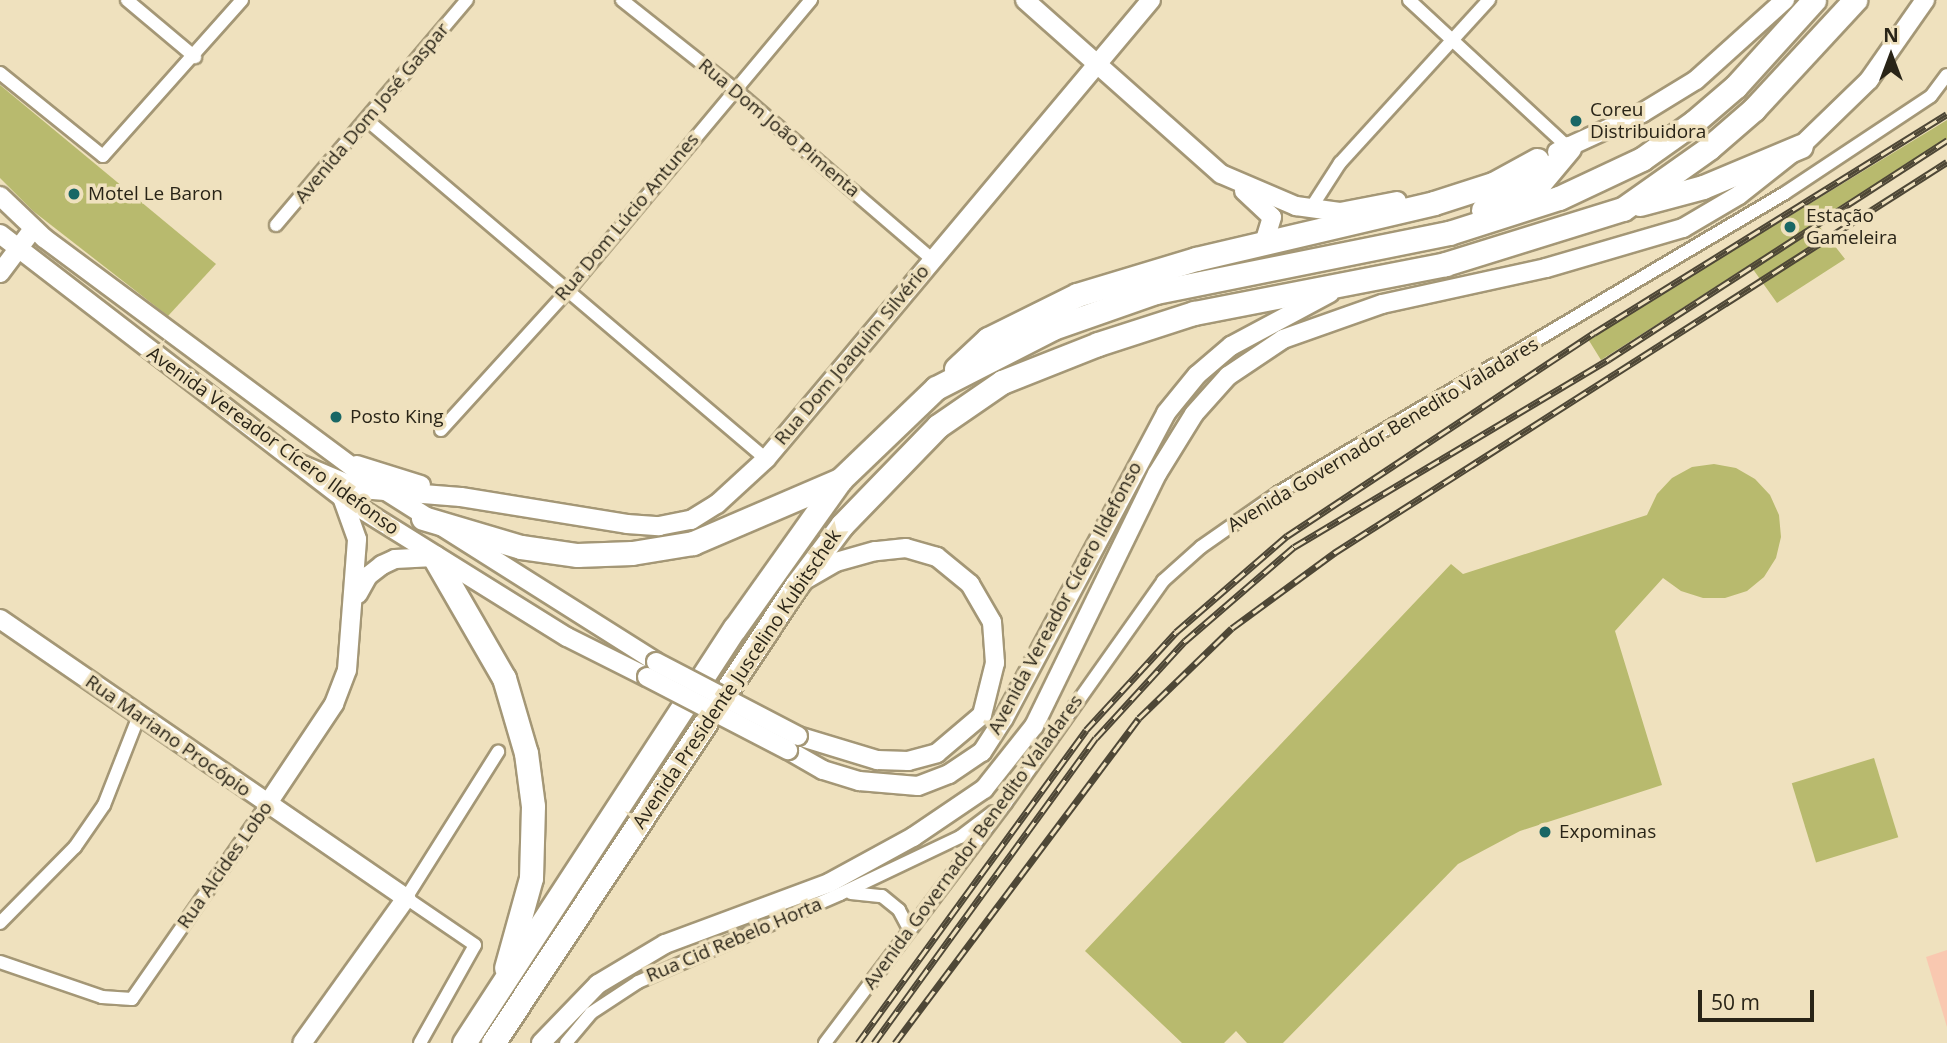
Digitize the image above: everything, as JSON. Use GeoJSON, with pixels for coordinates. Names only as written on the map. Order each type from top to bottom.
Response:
{"type":"FeatureCollection","features":[{"type":"Feature","properties":{"kind":"highway","name":"Avenida Presidente Juscelino Kubitschek"},"geometry":{"type":"LineString","coordinates":[[464,1043],[735,628],[840,480],[936,388],[1053,328],[1156,292],[1352,255],[1449,233],[1559,198],[1642,159],[1736,86],[1814,0]]}},
{"type":"Feature","properties":{"kind":"highway","name":"Avenida Presidente Juscelino Kubitschek"},"geometry":{"type":"LineString","coordinates":[[493,1043],[796,586],[842,525],[938,426],[1002,382],[1098,344],[1194,313],[1445,264],[1623,209],[1709,148],[1754,109],[1855,0]]}},
{"type":"Feature","properties":{"kind":"highway"},"geometry":{"type":"LineString","coordinates":[[1623,209],[1703,187],[1801,146]]}},
{"type":"Feature","properties":{"kind":"highway"},"geometry":{"type":"LineString","coordinates":[[1449,233],[1477,212],[1539,184],[1569,148]]}},
{"type":"Feature","properties":{"kind":"highway"},"geometry":{"type":"LineString","coordinates":[[936,388],[988,339],[1077,295],[1196,259],[1434,203],[1493,184],[1537,160]]}},
{"type":"Feature","properties":{"kind":"highway"},"geometry":{"type":"LineString","coordinates":[[1196,259],[1352,255]]}},
{"type":"Feature","properties":{"kind":"highway"},"geometry":{"type":"LineString","coordinates":[[423,518],[521,547],[577,555],[632,553],[693,542],[840,480]]}},
{"type":"Feature","properties":{"kind":"highway"},"geometry":{"type":"LineString","coordinates":[[434,557],[504,678],[526,753],[533,806],[531,878],[500,989]]}},
{"type":"Feature","properties":{"kind":"main road"},"geometry":{"type":"LineString","coordinates":[[1025,0],[1272,217],[1264,243]]}},
{"type":"Feature","properties":{"kind":"main road","name":"Rua Dom Joaquim Silvério"},"geometry":{"type":"LineString","coordinates":[[298,463],[360,489],[381,488],[461,497],[659,526],[691,520],[717,505],[766,458],[1152,0]]}},
{"type":"Feature","properties":{"kind":"main road"},"geometry":{"type":"LineString","coordinates":[[1221,174],[1311,208],[1340,212],[1416,197],[1537,160],[1569,148],[1642,113],[1696,80],[1785,0]]}},
{"type":"Feature","properties":{"kind":"main road"},"geometry":{"type":"LineString","coordinates":[[541,1043],[598,984],[665,944],[830,883],[913,837],[984,789],[1034,726],[1157,474],[1194,414],[1228,376],[1283,339],[1382,304],[1533,272],[1683,228],[1739,195],[1801,146],[1870,80],[1925,0]]}},
{"type":"Feature","properties":{"kind":"main road","name":"Avenida Vereador Cícero Ildefonso"},"geometry":{"type":"LineString","coordinates":[[0,196],[33,229],[381,488],[651,669],[793,743],[823,770],[859,781],[918,786],[949,774],[982,752],[1004,719],[1166,412],[1197,375],[1231,346],[1293,310],[1359,281]]}},
{"type":"Feature","properties":{"kind":"main road"},"geometry":{"type":"LineString","coordinates":[[0,273],[33,229]]}},
{"type":"Feature","properties":{"kind":"main road","name":"Avenida Vereador Cícero Ildefonso"},"geometry":{"type":"LineString","coordinates":[[0,234],[16,249],[342,496],[434,557],[567,637],[651,669]]}},
{"type":"Feature","properties":{"kind":"main road","name":"Rua Dom Joaquim Silvério"},"geometry":{"type":"LineString","coordinates":[[345,461],[461,497]]}},
{"type":"Feature","properties":{"kind":"main road","name":"Rua Alcides Lobo"},"geometry":{"type":"LineString","coordinates":[[266,806],[334,704],[347,670],[355,600],[357,539],[342,496]]}},
{"type":"Feature","properties":{"kind":"main road","name":"Avenida Vereador Cícero Ildefonso"},"geometry":{"type":"LineString","coordinates":[[793,743],[877,760],[908,761],[937,753],[982,715],[995,663],[992,622],[970,584],[937,557],[906,548],[875,551],[835,562],[796,586]]}},
{"type":"Feature","properties":{"kind":"main road","name":"Rua Alcides Lobo"},"geometry":{"type":"LineString","coordinates":[[355,600],[368,576],[382,565],[395,559],[434,557]]}},
{"type":"Feature","properties":{"kind":"main road","name":"Rua Mariano Procópio"},"geometry":{"type":"LineString","coordinates":[[0,619],[140,713],[266,806],[406,898]]}},
{"type":"Feature","properties":{"kind":"main road"},"geometry":{"type":"LineString","coordinates":[[302,1043],[406,898]]}},
{"type":"Feature","properties":{"kind":"street"},"geometry":{"type":"LineString","coordinates":[[127,0],[195,57]]}},
{"type":"Feature","properties":{"kind":"street"},"geometry":{"type":"LineString","coordinates":[[0,73],[103,156],[195,57],[242,0]]}},
{"type":"Feature","properties":{"kind":"street","name":"Avenida Dom José Gaspar"},"geometry":{"type":"LineString","coordinates":[[276,225],[368,121],[467,0]]}},
{"type":"Feature","properties":{"kind":"street","name":"Rua Dom João Pimenta"},"geometry":{"type":"LineString","coordinates":[[622,0],[733,88],[932,259]]}},
{"type":"Feature","properties":{"kind":"street","name":"Rua Dom Lúcio Antunes"},"geometry":{"type":"LineString","coordinates":[[440,430],[569,288],[733,88],[811,0]]}},
{"type":"Feature","properties":{"kind":"street"},"geometry":{"type":"LineString","coordinates":[[1409,0],[1569,148]]}},
{"type":"Feature","properties":{"kind":"street"},"geometry":{"type":"LineString","coordinates":[[1311,208],[1340,163],[1455,41],[1489,0]]}},
{"type":"Feature","properties":{"kind":"street","name":"Avenida Governador Benedito Valadares"},"geometry":{"type":"LineString","coordinates":[[825,1043],[1006,803],[1163,581],[1201,547],[1278,494],[1785,193],[1931,96],[1947,75]]}},
{"type":"Feature","properties":{"kind":"street"},"geometry":{"type":"LineString","coordinates":[[368,121],[569,288],[766,458]]}},
{"type":"Feature","properties":{"kind":"street"},"geometry":{"type":"LineString","coordinates":[[0,923],[75,847],[104,805],[140,713]]}},
{"type":"Feature","properties":{"kind":"street"},"geometry":{"type":"LineString","coordinates":[[420,1043],[475,944],[406,898],[498,752]]}},
{"type":"Feature","properties":{"kind":"street","name":"Rua Cid Rebelo Horta"},"geometry":{"type":"LineString","coordinates":[[566,1043],[591,1013],[638,982],[840,894],[960,837],[1006,803]]}},
{"type":"Feature","properties":{"kind":"street","name":"Rua Alcides Lobo"},"geometry":{"type":"LineString","coordinates":[[0,962],[102,998],[132,999],[266,806]]}},
{"type":"Feature","properties":{"kind":"street","name":"Rua Cid Rebelo Horta"},"geometry":{"type":"LineString","coordinates":[[840,894],[862,891],[882,897],[899,910],[909,929]]}},
{"type":"Feature","properties":{"kind":"street"},"geometry":{"type":"LineString","coordinates":[[756,910],[798,912]]}},
{"type":"Feature","properties":{"kind":"shaded area"},"geometry":{"type":"Polygon","coordinates":[[[1947,950],[1947,1027],[1926,957],[1947,950]]]}},
{"type":"Feature","properties":{"kind":"building","name":"Motel Le Baron"},"geometry":{"type":"Polygon","coordinates":[[[0,85],[216,264],[168,316],[33,211],[0,178],[0,85]]]}},
{"type":"Feature","properties":{"kind":"building"},"geometry":{"type":"Polygon","coordinates":[[[1947,120],[1947,142],[1816,222],[1845,259],[1777,303],[1750,265],[1601,360],[1588,339],[1947,120]]]}},
{"type":"Feature","properties":{"kind":"building"},"geometry":{"type":"Polygon","coordinates":[[[1714,464],[1736,468],[1755,479],[1770,495],[1779,515],[1781,537],[1776,558],[1764,577],[1747,591],[1725,598],[1703,598],[1681,591],[1663,578],[1615,631],[1662,785],[1520,831],[1458,864],[1283,1043],[1247,1043],[1236,1031],[1224,1043],[1182,1043],[1085,951],[1451,564],[1463,574],[1647,515],[1657,494],[1672,478],[1692,467],[1714,464]]]}},
{"type":"Feature","properties":{"kind":"building"},"geometry":{"type":"Polygon","coordinates":[[[1874,758],[1898,837],[1816,863],[1792,783],[1874,758]]]}},
{"type":"Feature","properties":{"kind":"railway"},"geometry":{"type":"LineString","coordinates":[[858,1043],[1086,730],[1176,632],[1287,536],[1594,333],[1947,114]]}},
{"type":"Feature","properties":{"kind":"railway"},"geometry":{"type":"LineString","coordinates":[[874,1043],[1096,738],[1185,641],[1294,547],[1609,359],[1947,140]]}},
{"type":"Feature","properties":{"kind":"railway"},"geometry":{"type":"LineString","coordinates":[[895,1043],[1139,718],[1232,628],[1334,553],[1947,162]]}},
{"type":"Feature","properties":{"kind":"place","name":"Coreu Distribuidora"},"geometry":{"type":"Point","coordinates":[1576,121]}},
{"type":"Feature","properties":{"kind":"place","name":"Motel Le Baron"},"geometry":{"type":"Point","coordinates":[74,194]}},
{"type":"Feature","properties":{"kind":"place","name":"Estação Gameleira"},"geometry":{"type":"Point","coordinates":[1790,227]}},
{"type":"Feature","properties":{"kind":"place","name":"Posto King"},"geometry":{"type":"Point","coordinates":[336,417]}},
{"type":"Feature","properties":{"kind":"place","name":"Expominas"},"geometry":{"type":"Point","coordinates":[1545,832]}}]}
